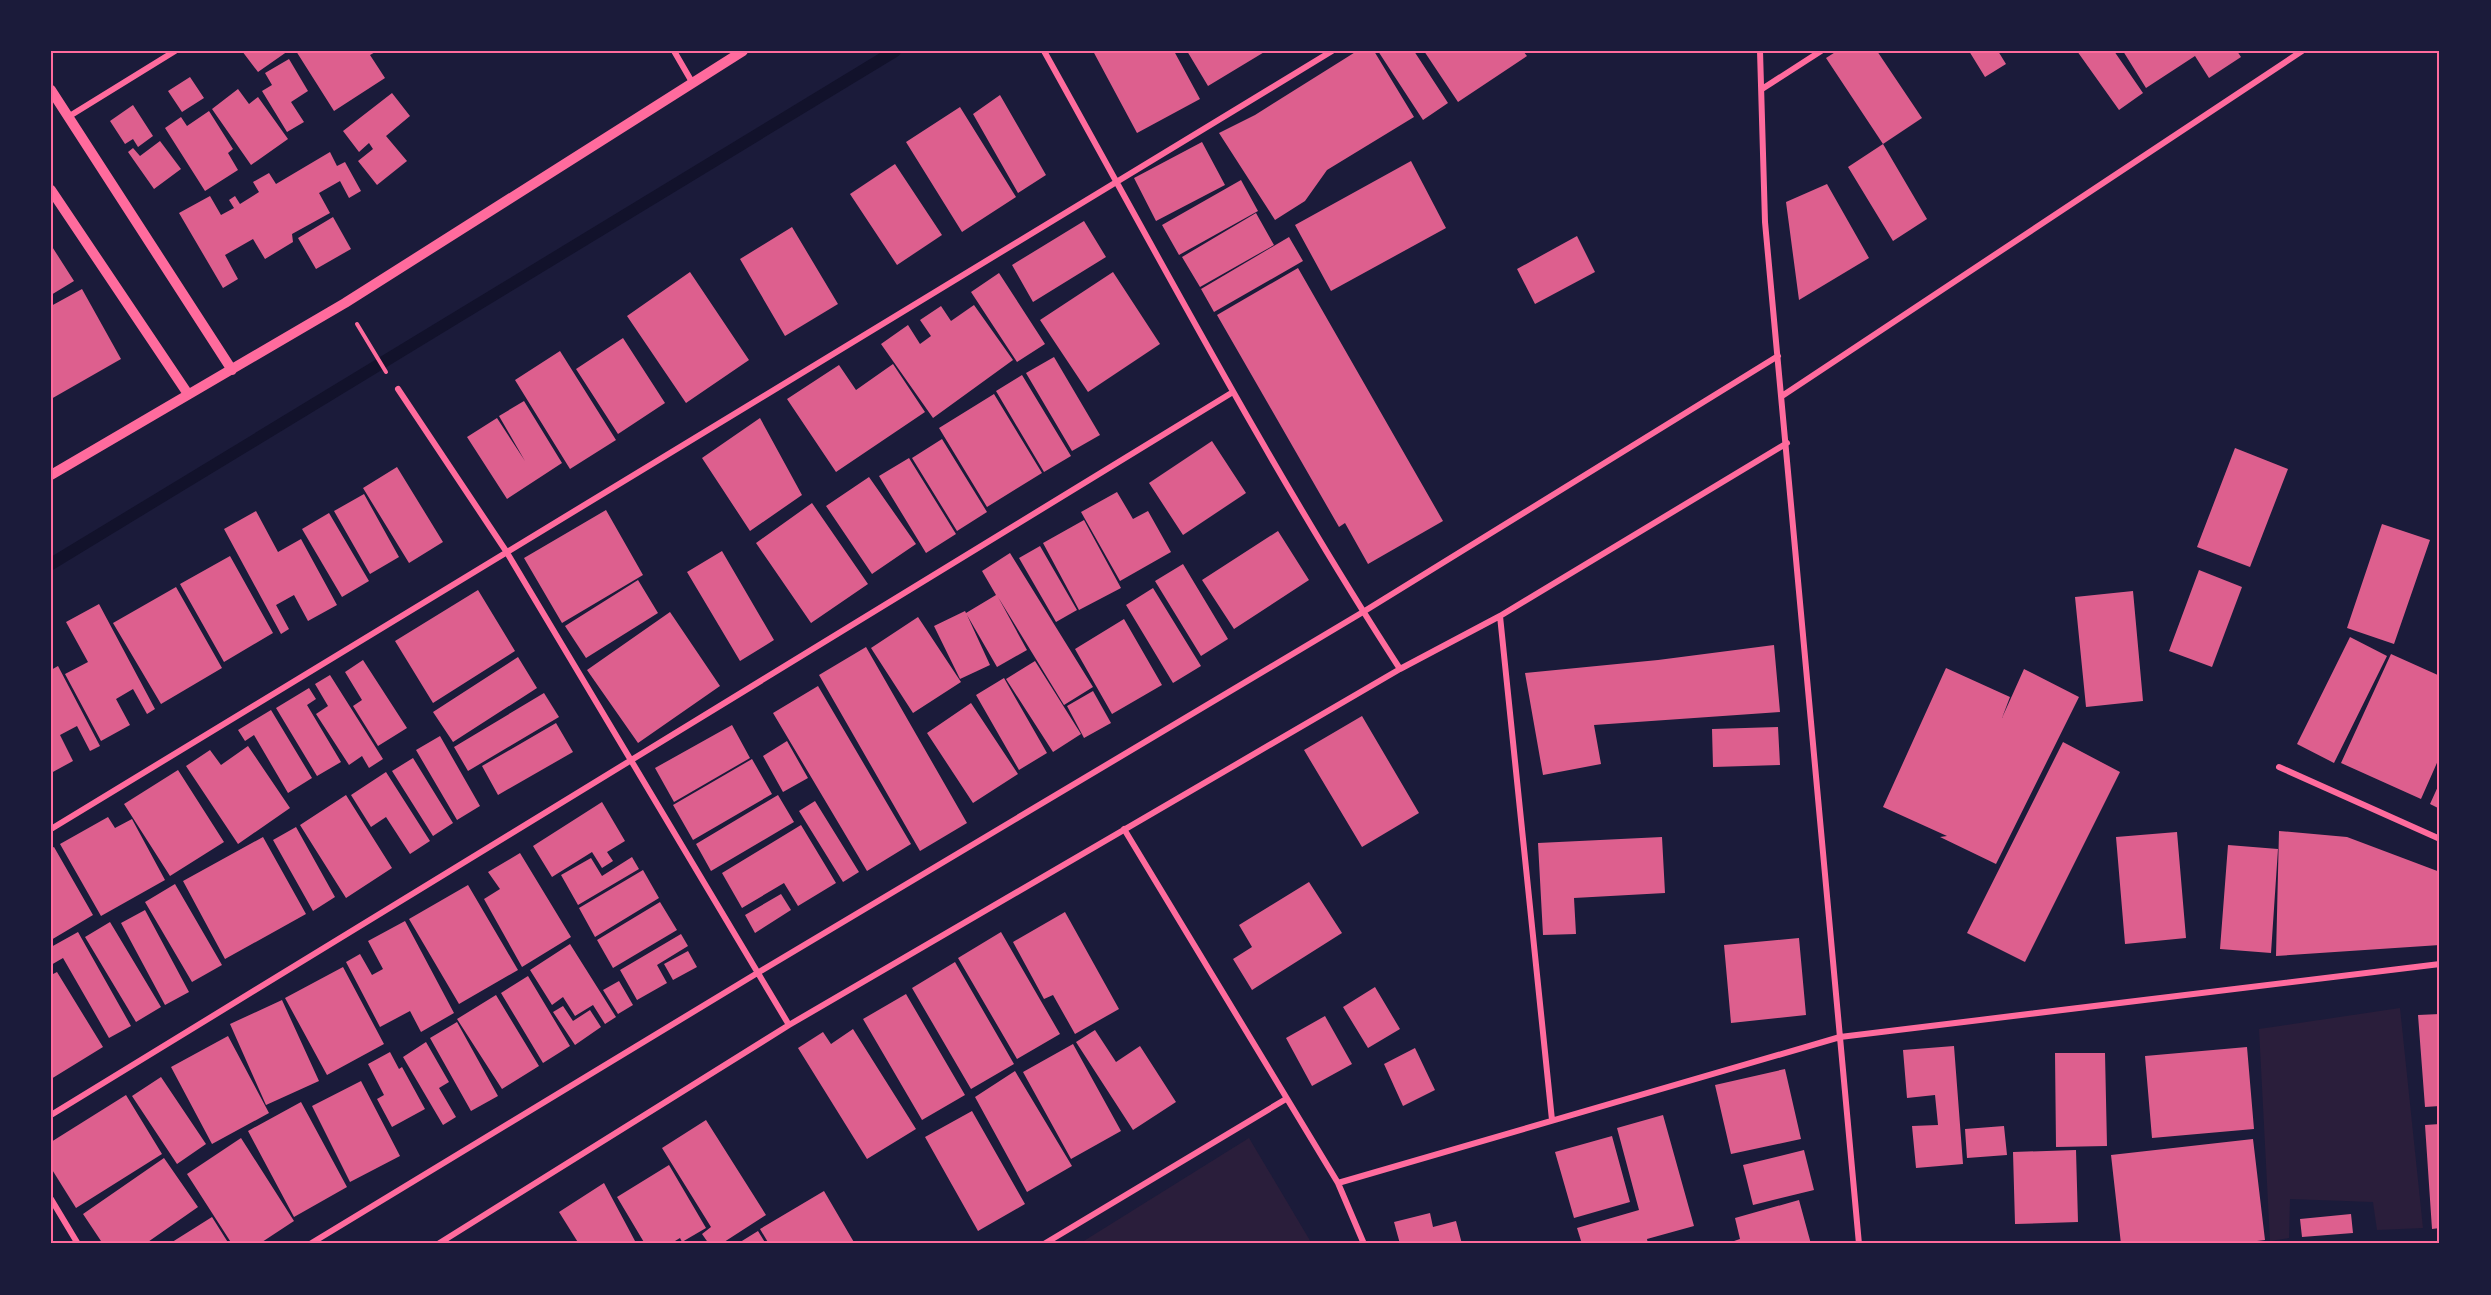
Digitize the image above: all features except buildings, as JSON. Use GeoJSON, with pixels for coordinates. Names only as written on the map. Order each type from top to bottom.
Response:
{"type":"FeatureCollection","features":[{"type":"Feature","properties":{"kind":"street"},"geometry":{"type":"LineString","coordinates":[[67,118],[175,51]]}},
{"type":"Feature","properties":{"kind":"street"},"geometry":{"type":"LineString","coordinates":[[674,51],[692,82]]}},
{"type":"Feature","properties":{"kind":"street"},"geometry":{"type":"LineString","coordinates":[[51,475],[345,303],[743,51]]}},
{"type":"Feature","properties":{"kind":"street"},"geometry":{"type":"LineString","coordinates":[[1044,51],[1233,392],[1363,612],[1400,669]]}},
{"type":"Feature","properties":{"kind":"street"},"geometry":{"type":"LineString","coordinates":[[51,829],[1332,51]]}},
{"type":"Feature","properties":{"kind":"street"},"geometry":{"type":"LineString","coordinates":[[1760,51],[1765,222],[1859,1244]]}},
{"type":"Feature","properties":{"kind":"street"},"geometry":{"type":"LineString","coordinates":[[1762,89],[1821,51]]}},
{"type":"Feature","properties":{"kind":"street"},"geometry":{"type":"LineString","coordinates":[[1782,396],[2302,51]]}},
{"type":"Feature","properties":{"kind":"street"},"geometry":{"type":"LineString","coordinates":[[51,90],[232,370]]}},
{"type":"Feature","properties":{"kind":"street"},"geometry":{"type":"LineString","coordinates":[[51,190],[188,394]]}},
{"type":"Feature","properties":{"kind":"street"},"geometry":{"type":"LineString","coordinates":[[310,1244],[759,972],[1363,612],[1778,356]]}},
{"type":"Feature","properties":{"kind":"street"},"geometry":{"type":"LineString","coordinates":[[398,389],[507,551],[789,1025]]}},
{"type":"Feature","properties":{"kind":"street"},"geometry":{"type":"LineString","coordinates":[[51,1115],[1233,392]]}},
{"type":"Feature","properties":{"kind":"street"},"geometry":{"type":"LineString","coordinates":[[438,1244],[789,1025],[1400,669],[1500,616],[1787,443]]}},
{"type":"Feature","properties":{"kind":"street"},"geometry":{"type":"LineString","coordinates":[[1500,616],[1552,1120]]}},
{"type":"Feature","properties":{"kind":"street"},"geometry":{"type":"LineString","coordinates":[[2279,767],[2440,839]]}},
{"type":"Feature","properties":{"kind":"street"},"geometry":{"type":"LineString","coordinates":[[1124,829],[1338,1183],[1364,1244]]}},
{"type":"Feature","properties":{"kind":"street"},"geometry":{"type":"LineString","coordinates":[[1338,1183],[1840,1037],[2440,964]]}},
{"type":"Feature","properties":{"kind":"street"},"geometry":{"type":"LineString","coordinates":[[1044,1244],[1286,1099]]}},
{"type":"Feature","properties":{"kind":"street"},"geometry":{"type":"LineString","coordinates":[[51,1199],[78,1244]]}},
{"type":"Feature","properties":{"kind":"path"},"geometry":{"type":"LineString","coordinates":[[373,350],[388,375]]}},
{"type":"Feature","properties":{"kind":"shaded area"},"geometry":{"type":"Polygon","coordinates":[[[2400,1008],[2423,1228],[2377,1230],[2373,1202],[2290,1199],[2289,1238],[2270,1241],[2259,1029],[2400,1008]]]}},
{"type":"Feature","properties":{"kind":"shaded area"},"geometry":{"type":"Polygon","coordinates":[[[1249,1138],[1312,1244],[1079,1244],[1249,1138]]]}},
{"type":"Feature","properties":{"kind":"waterway"},"geometry":{"type":"LineString","coordinates":[[51,564],[895,51]]}}]}
